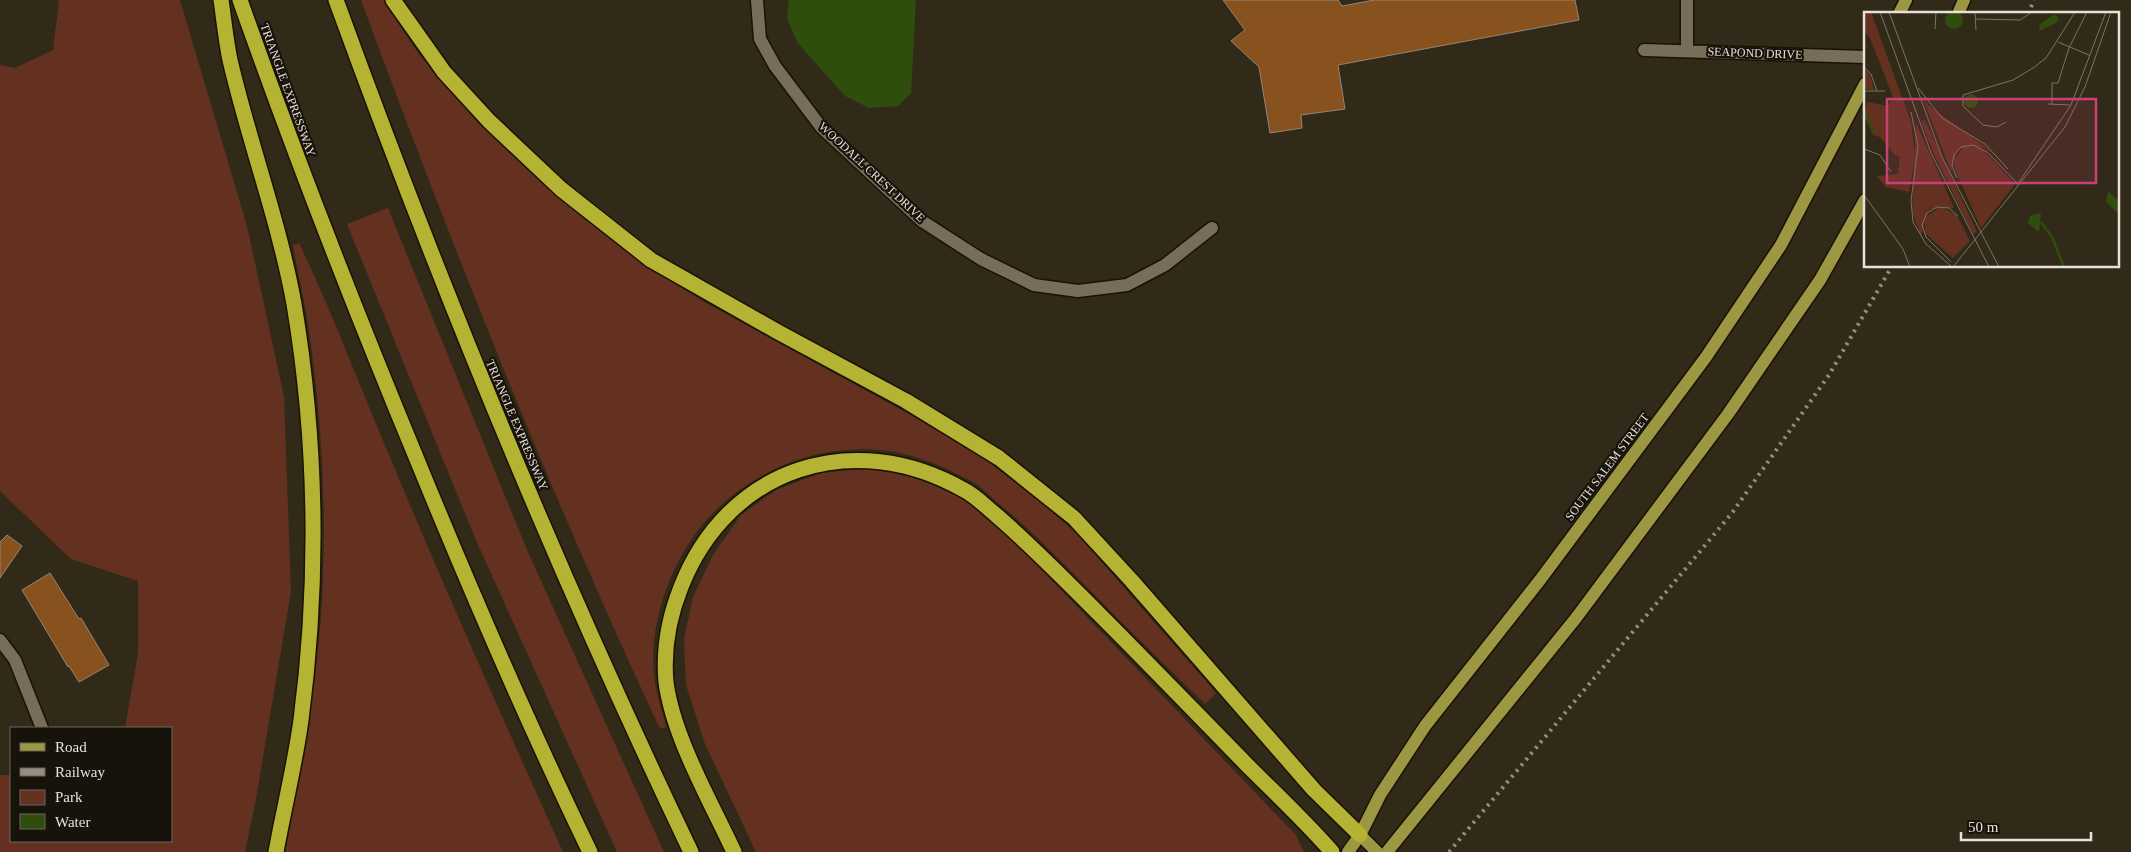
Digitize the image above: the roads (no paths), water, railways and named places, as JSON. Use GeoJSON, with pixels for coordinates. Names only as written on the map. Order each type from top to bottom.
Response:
{"type":"FeatureCollection","features":[{"type":"Feature","properties":{"kind":"highway"},"geometry":{"type":"LineString","coordinates":[[221,0],[230,59],[273,214],[294,303],[306,388],[314,480],[313,581],[309,646],[301,721],[276,852]]}},
{"type":"Feature","properties":{"kind":"highway","name":"TRIANGLE EXPRESSWAY"},"geometry":{"type":"LineString","coordinates":[[240,0],[320,218],[394,404],[452,545],[590,852]]}},
{"type":"Feature","properties":{"kind":"highway","name":"TRIANGLE EXPRESSWAY"},"geometry":{"type":"LineString","coordinates":[[336,0],[399,171],[484,386],[568,584],[691,852]]}},
{"type":"Feature","properties":{"kind":"highway"},"geometry":{"type":"LineString","coordinates":[[393,0],[444,72],[489,121],[561,190],[651,260],[914,406],[999,458],[1074,518],[1131,580],[1314,790],[1360,835]]}},
{"type":"Feature","properties":{"kind":"highway"},"geometry":{"type":"LineString","coordinates":[[734,852],[676,723],[666,683],[666,648],[672,610],[687,571],[710,531],[736,504],[792,472],[821,463],[851,460],[884,461],[913,468],[940,477],[968,491],[1023,539],[1170,685],[1332,852]]}},
{"type":"Feature","properties":{"kind":"main road"},"geometry":{"type":"LineString","coordinates":[[1900,12],[1906,0]]}},
{"type":"Feature","properties":{"kind":"main road"},"geometry":{"type":"LineString","coordinates":[[1959,12],[1964,0]]}},
{"type":"Feature","properties":{"kind":"main road","name":"SOUTH SALEM STREET"},"geometry":{"type":"LineString","coordinates":[[1348,852],[1360,835],[1380,796],[1424,726],[1540,580],[1706,357],[1780,245],[1864,86]]}},
{"type":"Feature","properties":{"kind":"main road"},"geometry":{"type":"LineString","coordinates":[[1387,852],[1576,618],[1728,414],[1820,280],[1864,202]]}},
{"type":"Feature","properties":{"kind":"main road"},"geometry":{"type":"LineString","coordinates":[[1360,835],[1377,852]]}},
{"type":"Feature","properties":{"kind":"street","name":"WOODALL CREST DRIVE"},"geometry":{"type":"LineString","coordinates":[[757,0],[760,39],[775,66],[822,127],[922,221],[981,259],[1034,285],[1078,291],[1127,285],[1165,264],[1212,228]]}},
{"type":"Feature","properties":{"kind":"street"},"geometry":{"type":"LineString","coordinates":[[1686,0],[1686,51]]}},
{"type":"Feature","properties":{"kind":"street","name":"SEAPOND DRIVE"},"geometry":{"type":"LineString","coordinates":[[1644,50],[1864,57]]}},
{"type":"Feature","properties":{"kind":"street"},"geometry":{"type":"LineString","coordinates":[[0,640],[15,660],[42,727]]}},
{"type":"Feature","properties":{"kind":"water"},"geometry":{"type":"Polygon","coordinates":[[[789,0],[916,0],[911,93],[898,106],[869,108],[845,96],[797,42],[787,18],[789,0]]]}},
{"type":"Feature","properties":{"kind":"railway"},"geometry":{"type":"LineString","coordinates":[[2029,12],[2034,0]]}},
{"type":"Feature","properties":{"kind":"railway"},"geometry":{"type":"LineString","coordinates":[[1449,852],[1732,513],[1829,375],[1891,268]]}}]}
